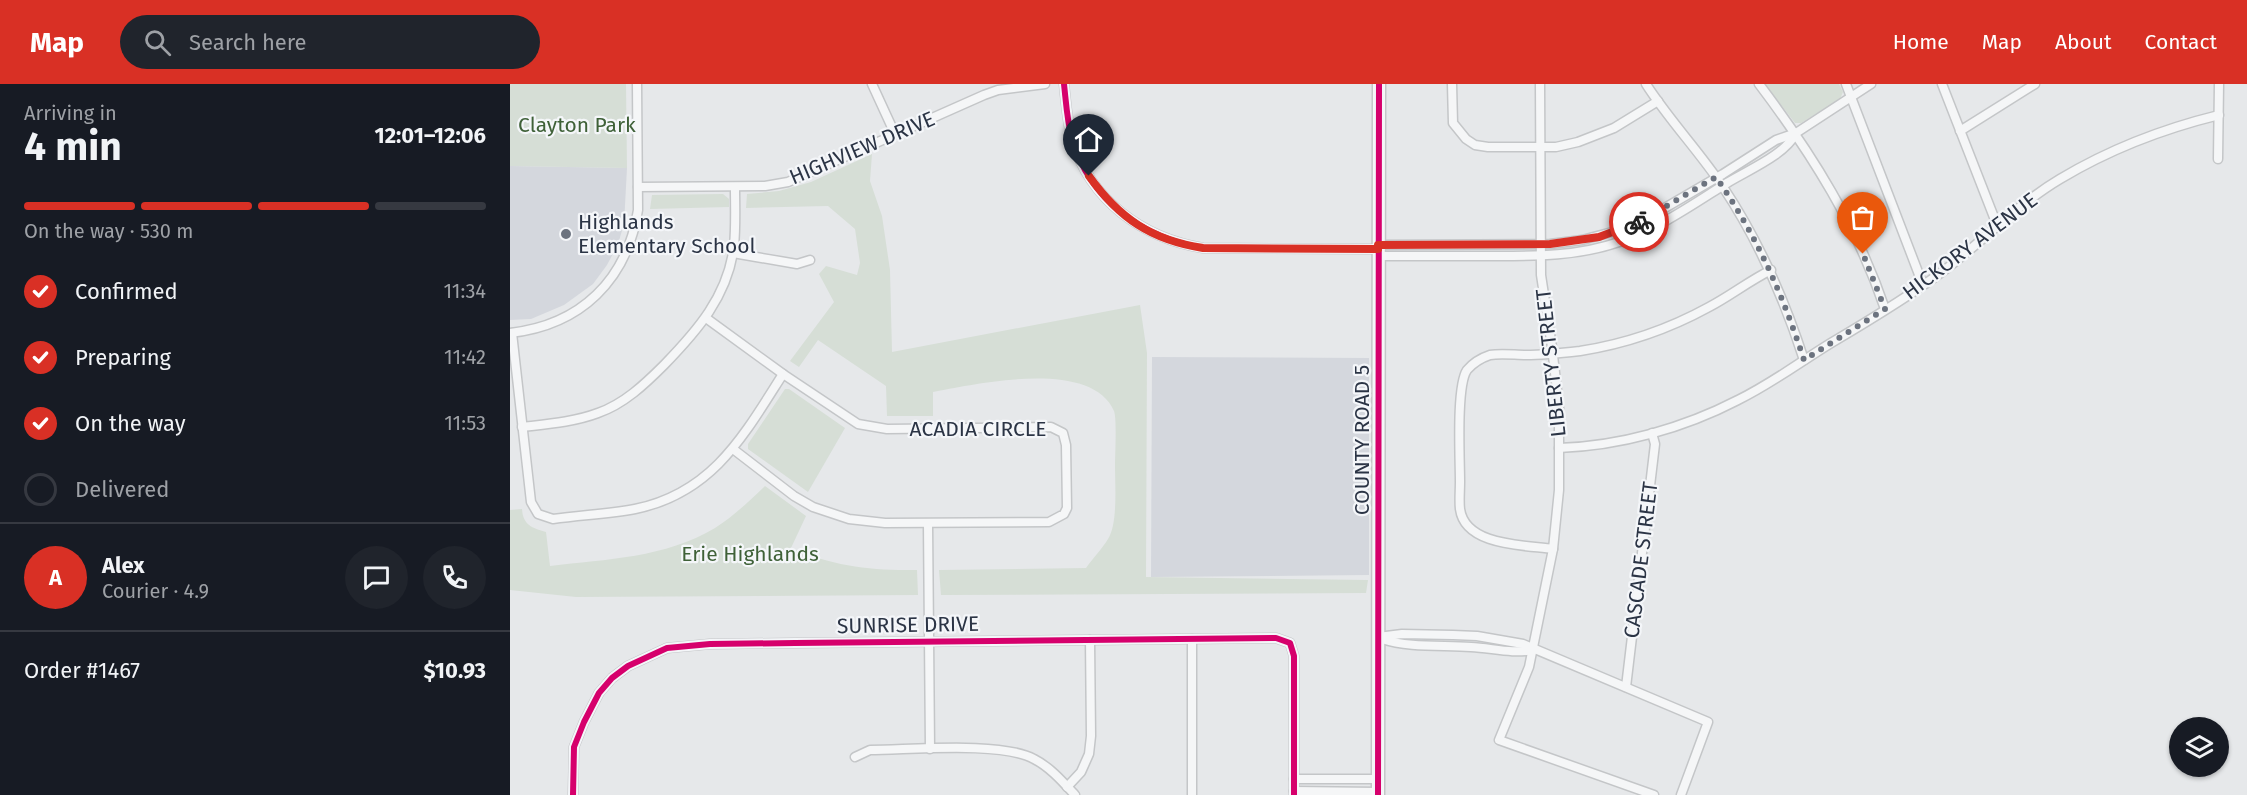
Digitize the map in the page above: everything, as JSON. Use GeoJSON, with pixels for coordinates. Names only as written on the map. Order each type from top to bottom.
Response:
{"type":"FeatureCollection","features":[{"type":"Feature","properties":{"kind":"street"},"geometry":{"type":"LineString","coordinates":[[637,84],[638,210],[631,239],[620,265],[604,289],[585,306],[542,327],[511,333],[533,508],[538,514],[553,519],[636,508],[659,502],[687,490],[701,481],[733,449],[783,374]]}},
{"type":"Feature","properties":{"kind":"street"},"geometry":{"type":"LineString","coordinates":[[872,84],[895,134]]}},
{"type":"Feature","properties":{"kind":"street","name":"HIGHVIEW DRIVE"},"geometry":{"type":"LineString","coordinates":[[638,187],[735,187],[765,186],[788,182],[998,90],[1046,84]]}},
{"type":"Feature","properties":{"kind":"street"},"geometry":{"type":"LineString","coordinates":[[1064,84],[1072,137],[1089,176],[1113,206],[1145,230],[1176,243],[1203,248],[1378,250],[1541,256],[1578,252],[1619,242],[1664,222],[1781,150],[1796,133]]}},
{"type":"Feature","properties":{"kind":"street","name":"COUNTY ROAD 5"},"geometry":{"type":"LineString","coordinates":[[1378,788],[1379,84]]}},
{"type":"Feature","properties":{"kind":"street"},"geometry":{"type":"LineString","coordinates":[[1452,84],[1453,123],[1466,139],[1475,145],[1488,147],[1556,147],[1597,136],[1658,101]]}},
{"type":"Feature","properties":{"kind":"street","name":"LIBERTY STREET"},"geometry":{"type":"LineString","coordinates":[[1540,84],[1541,275],[1559,407],[1559,490],[1553,549],[1530,667],[1499,740],[1653,795]]}},
{"type":"Feature","properties":{"kind":"street"},"geometry":{"type":"LineString","coordinates":[[1647,84],[1723,186],[1753,236],[1787,307],[1804,360]]}},
{"type":"Feature","properties":{"kind":"street"},"geometry":{"type":"LineString","coordinates":[[1759,84],[1823,174],[1849,222],[1871,270],[1885,309]]}},
{"type":"Feature","properties":{"kind":"street"},"geometry":{"type":"LineString","coordinates":[[1846,84],[1923,285]]}},
{"type":"Feature","properties":{"kind":"street"},"geometry":{"type":"LineString","coordinates":[[1378,250],[1540,244],[1575,241],[1616,231],[1651,216],[1776,140],[1796,133],[1871,84]]}},
{"type":"Feature","properties":{"kind":"street"},"geometry":{"type":"LineString","coordinates":[[1942,84],[1997,225]]}},
{"type":"Feature","properties":{"kind":"street"},"geometry":{"type":"LineString","coordinates":[[1960,131],[2035,84]]}},
{"type":"Feature","properties":{"kind":"street"},"geometry":{"type":"LineString","coordinates":[[2218,159],[2220,84]]}},
{"type":"Feature","properties":{"kind":"street","name":"HICKORY AVENUE"},"geometry":{"type":"LineString","coordinates":[[1559,448],[1574,448],[1652,433],[1681,424],[1738,400],[1923,285],[1961,257],[2034,196],[2097,157],[2161,131],[2219,115]]}},
{"type":"Feature","properties":{"kind":"street"},"geometry":{"type":"LineString","coordinates":[[522,427],[574,420],[600,413],[621,402],[641,387],[687,341],[706,318],[723,287],[733,252],[735,187]]}},
{"type":"Feature","properties":{"kind":"street"},"geometry":{"type":"LineString","coordinates":[[733,252],[797,264],[810,260]]}},
{"type":"Feature","properties":{"kind":"street"},"geometry":{"type":"LineString","coordinates":[[1553,549],[1483,538],[1472,531],[1465,522],[1460,510],[1460,491],[1462,380],[1466,372],[1479,360],[1491,355],[1582,351],[1630,340],[1669,326],[1709,307],[1771,270]]}},
{"type":"Feature","properties":{"kind":"street","name":"ACADIA CIRCLE"},"geometry":{"type":"LineString","coordinates":[[706,318],[783,374],[852,420],[871,427],[887,429],[1051,427],[1063,433],[1066,445],[1067,508],[1058,519],[1049,522],[928,524],[869,522],[830,514],[794,496],[733,449]]}},
{"type":"Feature","properties":{"kind":"street","name":"CASCADE STREET"},"geometry":{"type":"LineString","coordinates":[[1626,687],[1655,444],[1652,433]]}},
{"type":"Feature","properties":{"kind":"street"},"geometry":{"type":"LineString","coordinates":[[928,524],[930,749]]}},
{"type":"Feature","properties":{"kind":"street","name":"SUNRISE DRIVE"},"geometry":{"type":"LineString","coordinates":[[573,795],[574,747],[591,707],[612,678],[628,666],[667,648],[721,644],[1276,638],[1290,643],[1294,656],[1294,779]]}},
{"type":"Feature","properties":{"kind":"street"},"geometry":{"type":"LineString","coordinates":[[1378,638],[1398,644],[1520,652],[1533,650],[1547,653],[1708,722],[1681,795]]}},
{"type":"Feature","properties":{"kind":"street"},"geometry":{"type":"LineString","coordinates":[[1192,639],[1192,795]]}},
{"type":"Feature","properties":{"kind":"street"},"geometry":{"type":"LineString","coordinates":[[1067,787],[1081,772],[1089,754],[1091,736],[1090,640]]}},
{"type":"Feature","properties":{"kind":"street"},"geometry":{"type":"LineString","coordinates":[[855,757],[870,750],[999,749],[1020,753],[1048,768],[1075,795]]}},
{"type":"Feature","properties":{"kind":"street"},"geometry":{"type":"LineString","coordinates":[[1294,779],[1378,788],[1294,793],[1294,779]]}},
{"type":"Feature","properties":{"kind":"shaded area","name":"Highlands Elementary School"},"geometry":{"type":"Polygon","coordinates":[[[510,166],[627,168],[624,224],[618,244],[607,265],[593,284],[564,305],[531,319],[510,320],[510,166]]]}},
{"type":"Feature","properties":{"kind":"shaded area"},"geometry":{"type":"Polygon","coordinates":[[[1152,357],[1369,358],[1369,575],[1151,577],[1152,357]]]}},
{"type":"Feature","properties":{"kind":"green space","name":"Clayton Park"},"geometry":{"type":"Polygon","coordinates":[[[510,84],[626,84],[627,168],[510,166],[510,84]]]}},
{"type":"Feature","properties":{"kind":"green space"},"geometry":{"type":"Polygon","coordinates":[[[1765,84],[1839,84],[1843,92],[1840,99],[1801,123],[1795,123],[1765,84]]]}},
{"type":"Feature","properties":{"kind":"green space"},"geometry":{"type":"Polygon","coordinates":[[[872,154],[870,181],[882,216],[890,270],[892,352],[1140,305],[1147,353],[1146,577],[1368,580],[1366,593],[941,595],[939,570],[1086,568],[1108,539],[1115,514],[1115,415],[1101,395],[1082,385],[1058,380],[1031,379],[976,384],[933,392],[933,416],[887,416],[886,386],[818,340],[799,367],[790,361],[834,302],[819,274],[826,266],[857,275],[860,263],[855,229],[828,206],[746,208],[747,194],[779,191],[811,182],[872,154]]]}},
{"type":"Feature","properties":{"kind":"green space"},"geometry":{"type":"Polygon","coordinates":[[[723,194],[729,199],[729,207],[650,209],[652,195],[723,194]]]}},
{"type":"Feature","properties":{"kind":"green space"},"geometry":{"type":"Polygon","coordinates":[[[785,389],[789,389],[845,428],[808,492],[748,449],[748,444],[785,389]]]}},
{"type":"Feature","properties":{"kind":"green space","name":"Erie Highlands"},"geometry":{"type":"Polygon","coordinates":[[[765,486],[806,516],[791,548],[822,559],[853,566],[884,570],[917,570],[918,595],[576,597],[510,590],[510,510],[522,509],[524,519],[529,525],[546,532],[550,566],[635,556],[676,546],[715,528],[765,486]]]}},
{"type":"Feature","properties":{"kind":"cycle path"},"geometry":{"type":"LineString","coordinates":[[1064,84],[1070,132],[1080,161],[1105,198],[1139,225],[1181,243],[1203,248],[1378,249]]}},
{"type":"Feature","properties":{"kind":"cycle path"},"geometry":{"type":"LineString","coordinates":[[1378,795],[1379,84]]}},
{"type":"Feature","properties":{"kind":"cycle path"},"geometry":{"type":"LineString","coordinates":[[573,795],[574,747],[599,693],[612,678],[628,666],[667,648],[710,644],[1276,638],[1290,643],[1294,656],[1294,795]]}},
{"type":"Feature","properties":{"kind":"way so far"},"geometry":{"type":"LineString","coordinates":[[1639,222],[1716,177],[1733,202],[1771,270],[1787,307],[1804,360],[1885,309],[1863,254]]}},
{"type":"Feature","properties":{"kind":"place","name":"Highlands Elementary School"},"geometry":{"type":"Point","coordinates":[566,234]}},
{"type":"Feature","properties":{"kind":"route"},"geometry":{"type":"LineString","coordinates":[[1089,176],[1113,206],[1145,230],[1176,243],[1203,248],[1378,249],[1378,245],[1567,243],[1599,237],[1639,222]]}}]}
